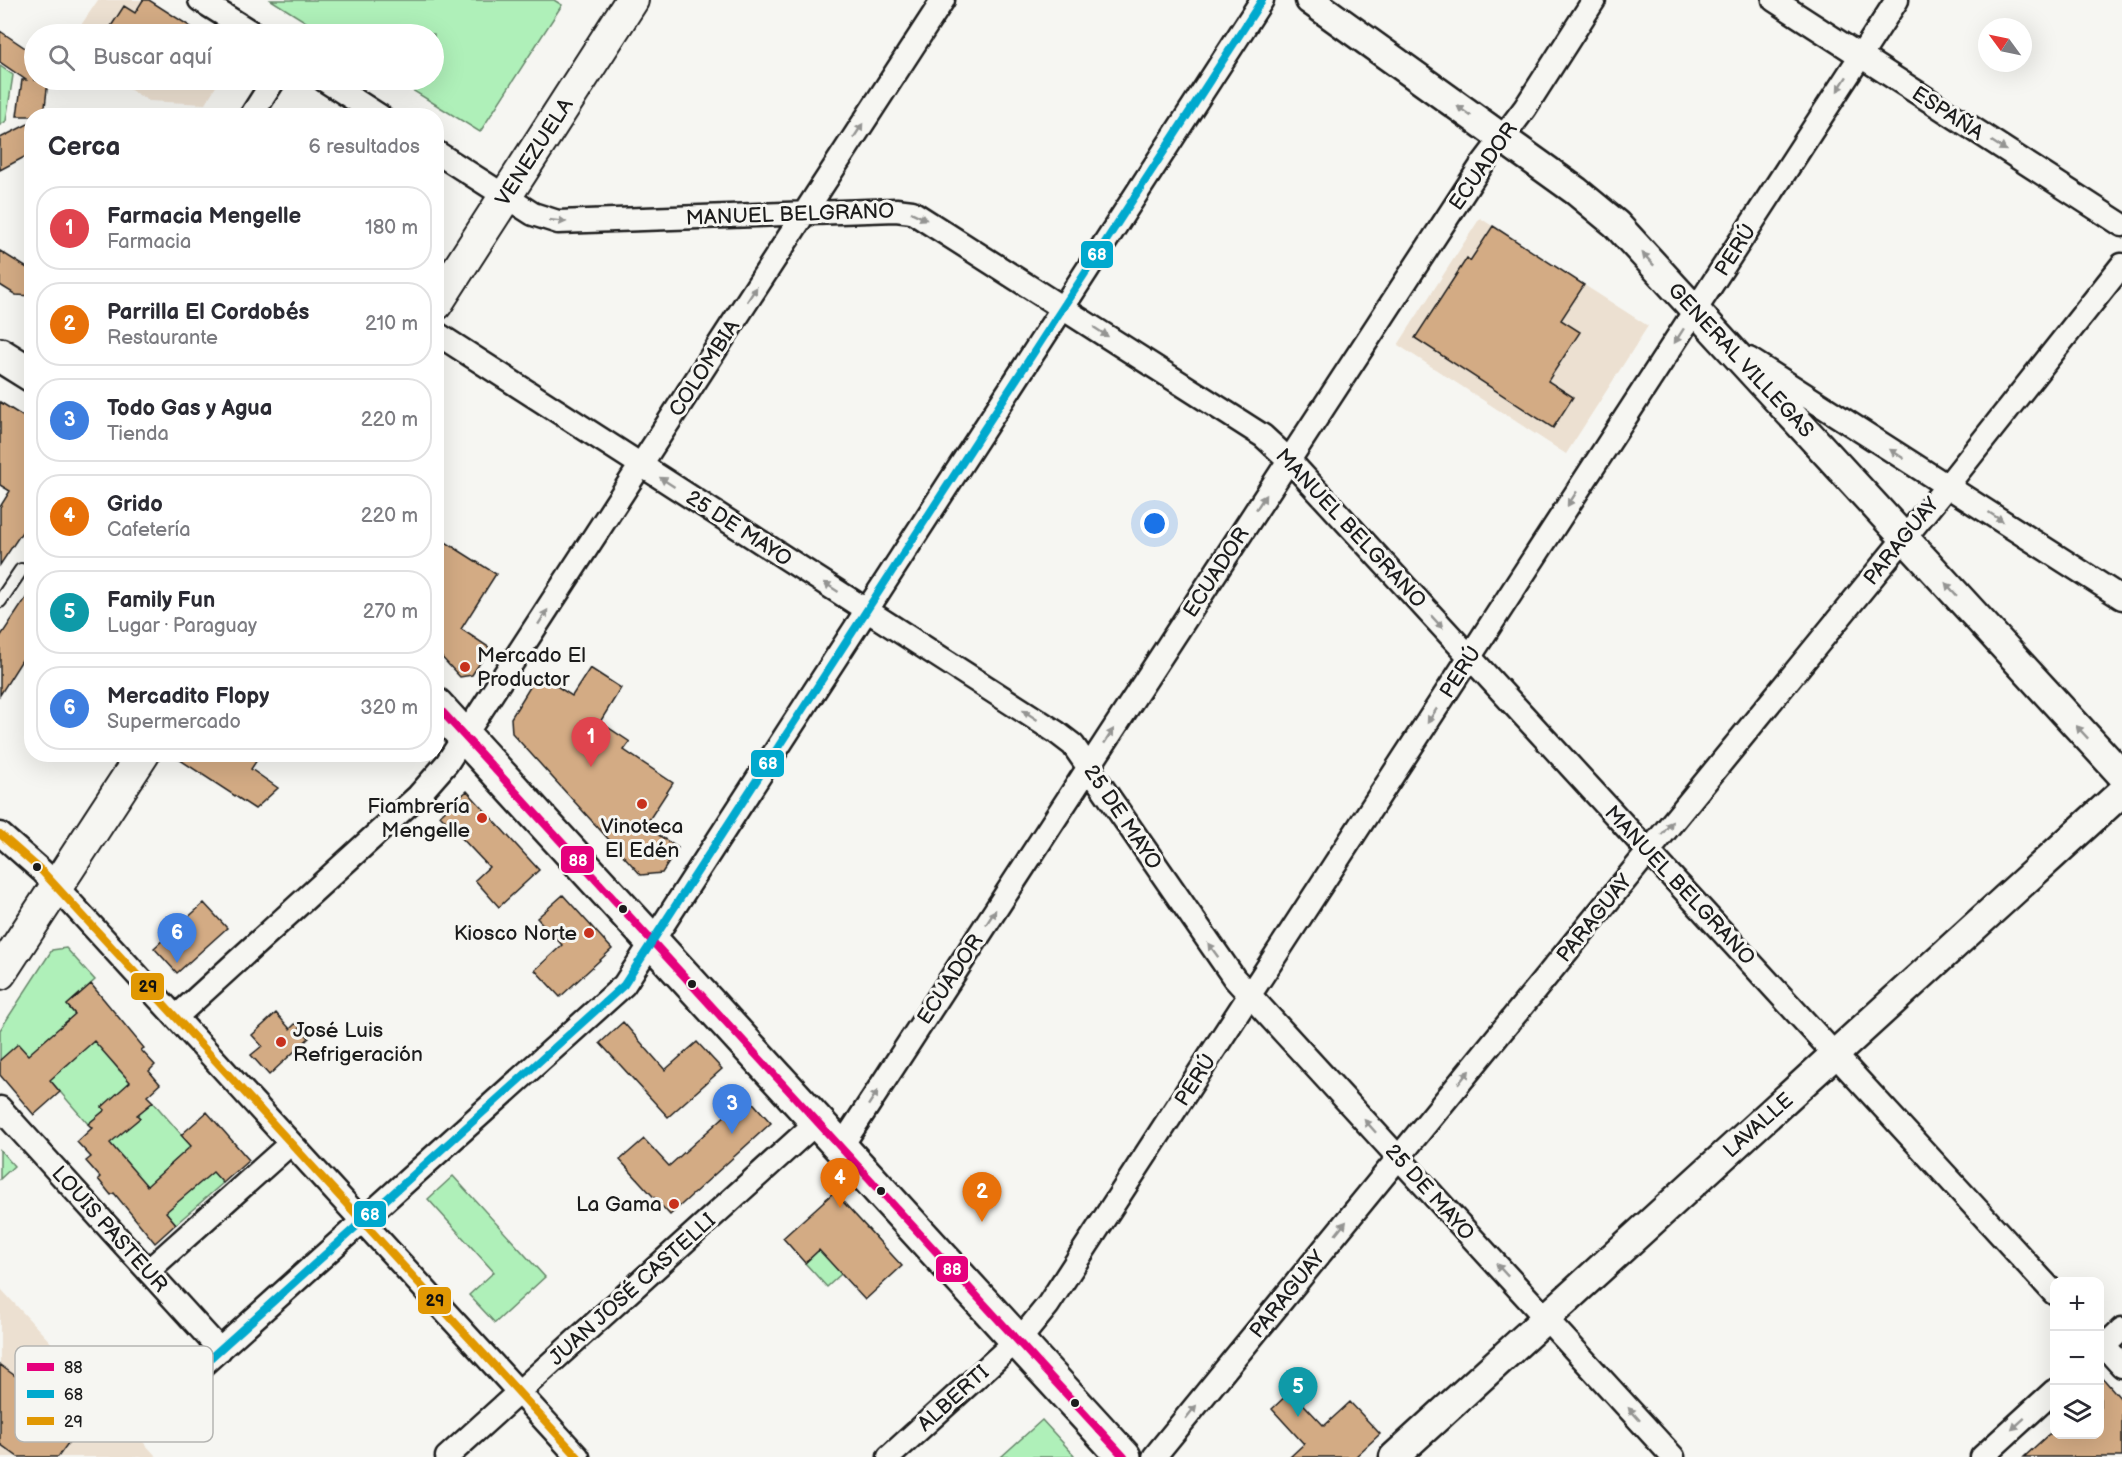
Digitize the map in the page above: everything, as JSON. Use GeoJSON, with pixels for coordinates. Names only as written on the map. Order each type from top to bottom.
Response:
{"type":"FeatureCollection","features":[{"type":"Feature","properties":{"kind":"main road","name":"VENEZUELA"},"geometry":{"type":"LineString","coordinates":[[444,292],[632,0]]}},
{"type":"Feature","properties":{"kind":"main road"},"geometry":{"type":"LineString","coordinates":[[0,355],[24,370]]}},
{"type":"Feature","properties":{"kind":"main road"},"geometry":{"type":"LineString","coordinates":[[444,714],[1124,1457]]}},
{"type":"Feature","properties":{"kind":"main road"},"geometry":{"type":"LineString","coordinates":[[0,973],[138,762]]}},
{"type":"Feature","properties":{"kind":"street"},"geometry":{"type":"LineString","coordinates":[[200,0],[238,24]]}},
{"type":"Feature","properties":{"kind":"street","name":"COLOMBIA"},"geometry":{"type":"LineString","coordinates":[[176,1017],[418,796],[447,763],[943,0]]}},
{"type":"Feature","properties":{"kind":"street"},"geometry":{"type":"LineString","coordinates":[[213,1356],[612,997],[629,978],[1262,0]]}},
{"type":"Feature","properties":{"kind":"street","name":"GENERAL VILLEGAS"},"geometry":{"type":"LineString","coordinates":[[1310,0],[1604,213],[2122,776]]}},
{"type":"Feature","properties":{"kind":"street","name":"ECUADOR"},"geometry":{"type":"LineString","coordinates":[[841,1146],[1289,460],[1502,138],[1525,108],[1594,0]]}},
{"type":"Feature","properties":{"kind":"street","name":"ESPAÑA"},"geometry":{"type":"LineString","coordinates":[[1774,0],[2122,225]]}},
{"type":"Feature","properties":{"kind":"street","name":"PERÚ"},"geometry":{"type":"LineString","coordinates":[[1018,1340],[1048,1305],[1897,0]]}},
{"type":"Feature","properties":{"kind":"street"},"geometry":{"type":"LineString","coordinates":[[256,108],[268,90]]}},
{"type":"Feature","properties":{"kind":"street"},"geometry":{"type":"LineString","coordinates":[[340,90],[368,108]]}},
{"type":"Feature","properties":{"kind":"street","name":"MANUEL BELGRANO"},"geometry":{"type":"LineString","coordinates":[[444,157],[540,218],[558,222],[896,210],[912,212],[1255,431],[1289,460],[2050,1288]]}},
{"type":"Feature","properties":{"kind":"street","name":"PARAGUAY"},"geometry":{"type":"LineString","coordinates":[[1154,1457],[1947,486],[2122,265]]}},
{"type":"Feature","properties":{"kind":"street","name":"25 DE MAYO"},"geometry":{"type":"LineString","coordinates":[[444,338],[1073,745],[1207,942],[1250,995],[1673,1457]]}},
{"type":"Feature","properties":{"kind":"street"},"geometry":{"type":"LineString","coordinates":[[1727,345],[2122,598]]}},
{"type":"Feature","properties":{"kind":"street","name":"LAVALLE"},"geometry":{"type":"LineString","coordinates":[[1394,1457],[2122,792]]}},
{"type":"Feature","properties":{"kind":"street"},"geometry":{"type":"LineString","coordinates":[[0,834],[29,858],[56,887],[578,1457]]}},
{"type":"Feature","properties":{"kind":"street","name":"LOUIS PASTEUR"},"geometry":{"type":"LineString","coordinates":[[0,1108],[220,1350]]}},
{"type":"Feature","properties":{"kind":"street","name":"JUAN JOSÉ CASTELLI"},"geometry":{"type":"LineString","coordinates":[[447,1457],[818,1121]]}},
{"type":"Feature","properties":{"kind":"street"},"geometry":{"type":"LineString","coordinates":[[148,1271],[291,1143]]}},
{"type":"Feature","properties":{"kind":"street"},"geometry":{"type":"LineString","coordinates":[[2104,1344],[2122,1329]]}},
{"type":"Feature","properties":{"kind":"street","name":"ALBERTI"},"geometry":{"type":"LineString","coordinates":[[889,1457],[1018,1340]]}},
{"type":"Feature","properties":{"kind":"street"},"geometry":{"type":"LineString","coordinates":[[2104,1349],[2122,1366]]}},
{"type":"Feature","properties":{"kind":"street"},"geometry":{"type":"LineString","coordinates":[[1982,1457],[2050,1396]]}},
{"type":"Feature","properties":{"kind":"lane"},"geometry":{"type":"LineString","coordinates":[[0,601],[21,570]]}},
{"type":"Feature","properties":{"kind":"shaded area"},"geometry":{"type":"Polygon","coordinates":[[[98,0],[149,0],[186,24],[82,24],[98,0]]]}},
{"type":"Feature","properties":{"kind":"shaded area"},"geometry":{"type":"Polygon","coordinates":[[[131,90],[214,90],[205,104],[149,101],[131,90]]]}},
{"type":"Feature","properties":{"kind":"shaded area"},"geometry":{"type":"Polygon","coordinates":[[[1480,218],[1648,326],[1566,454],[1398,345],[1480,218]]]}},
{"type":"Feature","properties":{"kind":"shaded area"},"geometry":{"type":"Polygon","coordinates":[[[0,1288],[54,1346],[15,1346],[15,1442],[143,1442],[157,1457],[0,1457],[0,1288]]]}},
{"type":"Feature","properties":{"kind":"green space"},"geometry":{"type":"Polygon","coordinates":[[[271,0],[554,0],[562,5],[480,132],[412,90],[444,90],[444,24],[309,24],[271,0]]]}},
{"type":"Feature","properties":{"kind":"green space"},"geometry":{"type":"Polygon","coordinates":[[[0,66],[13,75],[6,121],[0,125],[0,66]]]}},
{"type":"Feature","properties":{"kind":"green space"},"geometry":{"type":"Polygon","coordinates":[[[66,948],[95,980],[67,1005],[77,1017],[44,1041],[30,1058],[0,1060],[0,1030],[52,950],[66,948]]]}},
{"type":"Feature","properties":{"kind":"green space"},"geometry":{"type":"Polygon","coordinates":[[[94,1036],[119,1070],[135,1083],[102,1107],[105,1110],[88,1124],[48,1078],[66,1066],[94,1036]]]}},
{"type":"Feature","properties":{"kind":"green space"},"geometry":{"type":"Polygon","coordinates":[[[153,1102],[194,1149],[176,1160],[147,1190],[123,1158],[106,1144],[140,1118],[137,1115],[153,1102]]]}},
{"type":"Feature","properties":{"kind":"green space"},"geometry":{"type":"Polygon","coordinates":[[[0,1150],[14,1166],[0,1179],[0,1150]]]}},
{"type":"Feature","properties":{"kind":"green space"},"geometry":{"type":"Polygon","coordinates":[[[211,1169],[223,1183],[176,1224],[164,1210],[211,1169]]]}},
{"type":"Feature","properties":{"kind":"green space"},"geometry":{"type":"Polygon","coordinates":[[[453,1176],[545,1277],[495,1323],[469,1295],[494,1272],[428,1199],[453,1176]]]}},
{"type":"Feature","properties":{"kind":"green space"},"geometry":{"type":"Polygon","coordinates":[[[856,1216],[878,1240],[827,1287],[805,1263],[856,1216]]]}},
{"type":"Feature","properties":{"kind":"green space"},"geometry":{"type":"Polygon","coordinates":[[[1042,1420],[1074,1455],[1072,1457],[1001,1457],[1042,1420]]]}},
{"type":"Feature","properties":{"kind":"building"},"geometry":{"type":"Polygon","coordinates":[[[143,0],[149,0],[186,24],[112,24],[124,6],[135,13],[143,0]]]}},
{"type":"Feature","properties":{"kind":"building"},"geometry":{"type":"Polygon","coordinates":[[[0,31],[24,47],[24,79],[0,62],[0,31]]]}},
{"type":"Feature","properties":{"kind":"building"},"geometry":{"type":"Polygon","coordinates":[[[22,80],[24,80],[24,90],[47,90],[45,108],[24,108],[24,116],[17,116],[22,80]]]}},
{"type":"Feature","properties":{"kind":"building"},"geometry":{"type":"Polygon","coordinates":[[[24,126],[24,157],[0,170],[0,138],[24,126]]]}},
{"type":"Feature","properties":{"kind":"building"},"geometry":{"type":"Polygon","coordinates":[[[1493,226],[1584,285],[1561,320],[1580,332],[1548,381],[1573,397],[1553,428],[1415,338],[1467,258],[1470,261],[1493,226]]]}},
{"type":"Feature","properties":{"kind":"building"},"geometry":{"type":"Polygon","coordinates":[[[0,251],[24,266],[24,296],[16,295],[0,285],[0,251]]]}},
{"type":"Feature","properties":{"kind":"building"},"geometry":{"type":"Polygon","coordinates":[[[0,402],[24,417],[24,529],[0,565],[0,507],[10,491],[0,485],[0,402]]]}},
{"type":"Feature","properties":{"kind":"building"},"geometry":{"type":"Polygon","coordinates":[[[444,541],[496,574],[461,629],[490,648],[472,675],[460,677],[444,660],[444,541]]]}},
{"type":"Feature","properties":{"kind":"building"},"geometry":{"type":"Polygon","coordinates":[[[24,601],[24,661],[22,660],[0,695],[0,637],[24,601]]]}},
{"type":"Feature","properties":{"kind":"building"},"geometry":{"type":"Polygon","coordinates":[[[590,668],[621,688],[600,722],[630,742],[624,750],[673,783],[645,826],[678,848],[662,873],[641,875],[512,733],[511,718],[538,674],[572,696],[590,668]]]}},
{"type":"Feature","properties":{"kind":"building"},"geometry":{"type":"Polygon","coordinates":[[[183,762],[256,762],[251,769],[278,788],[255,809],[183,762]]]}},
{"type":"Feature","properties":{"kind":"building"},"geometry":{"type":"Polygon","coordinates":[[[467,791],[539,870],[499,907],[475,880],[489,867],[440,815],[467,791]]]}},
{"type":"Feature","properties":{"kind":"building"},"geometry":{"type":"Polygon","coordinates":[[[563,895],[612,949],[560,997],[535,970],[562,945],[537,918],[563,895]]]}},
{"type":"Feature","properties":{"kind":"building"},"geometry":{"type":"Polygon","coordinates":[[[204,903],[227,928],[177,973],[154,948],[204,903]]]}},
{"type":"Feature","properties":{"kind":"building"},"geometry":{"type":"Polygon","coordinates":[[[91,984],[144,1048],[141,1050],[155,1065],[149,1071],[160,1084],[147,1096],[153,1102],[137,1115],[140,1118],[110,1143],[147,1186],[191,1146],[181,1135],[207,1112],[249,1160],[223,1183],[213,1172],[166,1212],[176,1224],[155,1243],[114,1193],[111,1195],[98,1179],[100,1177],[86,1161],[91,1157],[77,1142],[92,1128],[88,1124],[105,1110],[102,1107],[130,1082],[94,1041],[50,1080],[60,1092],[34,1115],[0,1075],[0,1060],[18,1044],[28,1055],[75,1014],[67,1005],[91,984]]]}},
{"type":"Feature","properties":{"kind":"building","name":"José Luis Refrigeración"},"geometry":{"type":"Polygon","coordinates":[[[276,1013],[290,1029],[296,1023],[309,1038],[269,1075],[251,1055],[262,1046],[252,1035],[276,1013]]]}},
{"type":"Feature","properties":{"kind":"building"},"geometry":{"type":"Polygon","coordinates":[[[623,1022],[665,1070],[697,1042],[722,1069],[668,1117],[600,1043],[623,1022]]]}},
{"type":"Feature","properties":{"kind":"building"},"geometry":{"type":"Polygon","coordinates":[[[747,1096],[771,1123],[670,1215],[620,1160],[644,1139],[669,1166],[747,1096]]]}},
{"type":"Feature","properties":{"kind":"building"},"geometry":{"type":"Polygon","coordinates":[[[834,1192],[902,1266],[865,1300],[819,1250],[805,1263],[783,1238],[834,1192]]]}},
{"type":"Feature","properties":{"kind":"building"},"geometry":{"type":"Polygon","coordinates":[[[0,1365],[15,1376],[15,1442],[69,1442],[58,1457],[18,1457],[0,1444],[0,1365]]]}},
{"type":"Feature","properties":{"kind":"building"},"geometry":{"type":"Polygon","coordinates":[[[2104,1380],[2122,1400],[2122,1457],[2024,1457],[2049,1434],[2050,1439],[2104,1439],[2104,1380]]]}},
{"type":"Feature","properties":{"kind":"building"},"geometry":{"type":"Polygon","coordinates":[[[1291,1391],[1324,1426],[1350,1402],[1380,1434],[1355,1457],[1290,1457],[1304,1444],[1272,1409],[1291,1391]]]}},
{"type":"Feature","properties":{"kind":"transit line","name":"68"},"geometry":{"type":"LineString","coordinates":[[213,1356],[624,985],[1262,0]]}},
{"type":"Feature","properties":{"kind":"transit line","name":"88"},"geometry":{"type":"LineString","coordinates":[[444,714],[1124,1457]]}},
{"type":"Feature","properties":{"kind":"transit line","name":"29"},"geometry":{"type":"LineString","coordinates":[[0,834],[42,871],[578,1457]]}},
{"type":"Feature","properties":{"kind":"place","name":"Mercado El Productor"},"geometry":{"type":"Point","coordinates":[465,667]}},
{"type":"Feature","properties":{"kind":"place","name":"Farmacia Mengelle"},"geometry":{"type":"Point","coordinates":[591,767]}},
{"type":"Feature","properties":{"kind":"place","name":"Vinoteca El Edén"},"geometry":{"type":"Point","coordinates":[642,804]}},
{"type":"Feature","properties":{"kind":"place","name":"Fiambrería Mengelle"},"geometry":{"type":"Point","coordinates":[482,818]}},
{"type":"Feature","properties":{"kind":"place","name":"Kiosco Norte"},"geometry":{"type":"Point","coordinates":[589,933]}},
{"type":"Feature","properties":{"kind":"place","name":"Mercadito Flopy"},"geometry":{"type":"Point","coordinates":[177,963]}},
{"type":"Feature","properties":{"kind":"place","name":"José Luis Refrigeración"},"geometry":{"type":"Point","coordinates":[281,1042]}},
{"type":"Feature","properties":{"kind":"place","name":"Todo Gas y Agua"},"geometry":{"type":"Point","coordinates":[732,1134]}},
{"type":"Feature","properties":{"kind":"place","name":"La Gama"},"geometry":{"type":"Point","coordinates":[674,1204]}},
{"type":"Feature","properties":{"kind":"place","name":"Grido"},"geometry":{"type":"Point","coordinates":[840,1208]}},
{"type":"Feature","properties":{"kind":"place","name":"Parrilla El Cordobés"},"geometry":{"type":"Point","coordinates":[982,1222]}},
{"type":"Feature","properties":{"kind":"place","name":"Family Fun"},"geometry":{"type":"Point","coordinates":[1298,1417]}}]}
